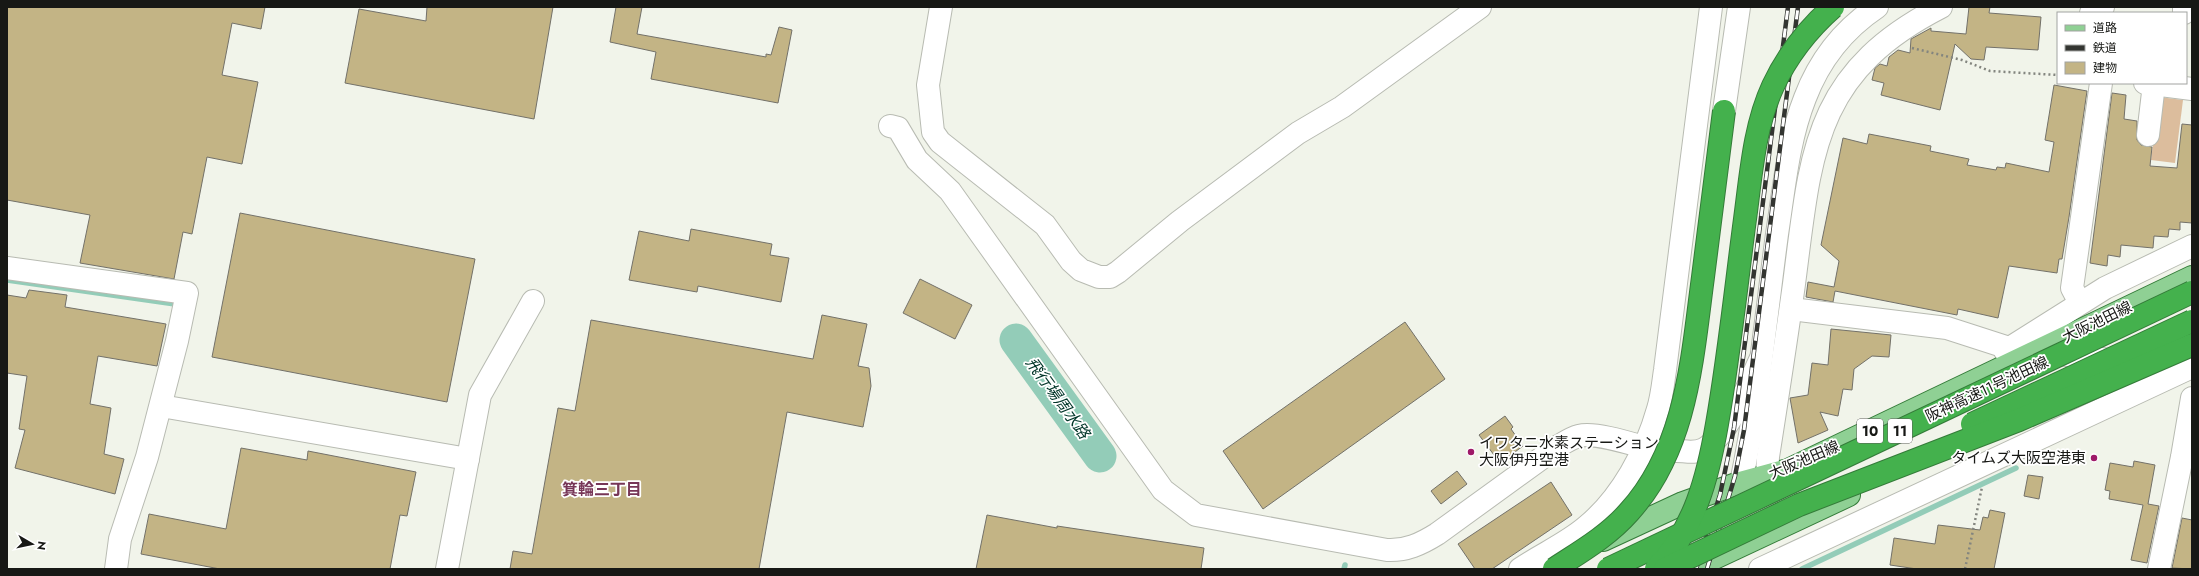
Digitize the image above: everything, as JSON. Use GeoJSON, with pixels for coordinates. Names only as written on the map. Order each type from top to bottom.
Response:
{"type":"FeatureCollection","features":[{"type":"Feature","properties":{"kind":"highway"},"geometry":{"type":"LineString","coordinates":[[1656,569],[1689,522],[1701,494],[1709,465],[1722,396],[1750,179],[1762,114],[1773,87],[1795,48],[1812,27],[1833,7]]}},
{"type":"Feature","properties":{"kind":"highway"},"geometry":{"type":"LineString","coordinates":[[1554,569],[1607,533],[1629,513],[1660,469],[1672,444],[1683,405],[1692,360],[1724,111]]}},
{"type":"Feature","properties":{"kind":"highway","name":"阪神高速11号池田線"},"geometry":{"type":"LineString","coordinates":[[1608,569],[2192,292]]}},
{"type":"Feature","properties":{"kind":"highway","name":"11"},"geometry":{"type":"LineString","coordinates":[[1665,569],[2192,321]]}},
{"type":"Feature","properties":{"kind":"highway","name":"11"},"geometry":{"type":"LineString","coordinates":[[1799,505],[2019,420],[2192,345]]}},
{"type":"Feature","properties":{"kind":"main road","name":"大阪池田線"},"geometry":{"type":"LineString","coordinates":[[1542,569],[1683,503],[1741,483],[1788,470],[2192,277]]}},
{"type":"Feature","properties":{"kind":"main road"},"geometry":{"type":"LineString","coordinates":[[1703,566],[2192,333]]}},
{"type":"Feature","properties":{"kind":"main road"},"geometry":{"type":"LineString","coordinates":[[1703,566],[1741,483]]}},
{"type":"Feature","properties":{"kind":"main road"},"geometry":{"type":"LineString","coordinates":[[1604,569],[1649,547],[1674,540],[1682,542],[1703,566]]}},
{"type":"Feature","properties":{"kind":"street"},"geometry":{"type":"LineString","coordinates":[[941,7],[928,85],[933,132],[949,151],[1045,225],[1071,261],[1081,270],[1099,277],[1110,277],[1118,272],[1180,221],[1298,133],[1342,107],[1480,7]]}},
{"type":"Feature","properties":{"kind":"street"},"geometry":{"type":"LineString","coordinates":[[1520,569],[1567,541],[1595,519],[1630,475],[1644,448],[1656,415],[1665,370],[1711,7]]}},
{"type":"Feature","properties":{"kind":"street"},"geometry":{"type":"LineString","coordinates":[[1723,7],[1717,61],[1724,111]]}},
{"type":"Feature","properties":{"kind":"street"},"geometry":{"type":"LineString","coordinates":[[1724,111],[1739,7]]}},
{"type":"Feature","properties":{"kind":"street"},"geometry":{"type":"LineString","coordinates":[[1741,483],[1790,150],[1803,103],[1816,75],[1834,46],[1856,23],[1877,7]]}},
{"type":"Feature","properties":{"kind":"street"},"geometry":{"type":"LineString","coordinates":[[1767,476],[1768,457],[1808,177],[1814,152],[1833,102],[1854,71],[1871,53],[1898,32],[1941,7]]}},
{"type":"Feature","properties":{"kind":"street"},"geometry":{"type":"LineString","coordinates":[[2093,12],[2103,7]]}},
{"type":"Feature","properties":{"kind":"street"},"geometry":{"type":"LineString","coordinates":[[2080,303],[2072,288],[2101,84]]}},
{"type":"Feature","properties":{"kind":"street"},"geometry":{"type":"LineString","coordinates":[[2148,135],[2150,84],[2184,87]]}},
{"type":"Feature","properties":{"kind":"street"},"geometry":{"type":"LineString","coordinates":[[890,126],[898,128],[917,160],[950,191],[1163,490],[1196,515],[1333,541],[1396,550],[1425,541],[1557,447],[1574,437],[1584,435],[1597,436],[1665,453],[1671,450],[1695,452],[1704,449],[1716,440],[1743,398],[1760,360]]}},
{"type":"Feature","properties":{"kind":"street"},"geometry":{"type":"LineString","coordinates":[[1970,384],[2009,348],[2080,303],[2105,288],[2192,246]]}},
{"type":"Feature","properties":{"kind":"street"},"geometry":{"type":"LineString","coordinates":[[7,268],[187,293],[161,406],[147,457],[126,516],[120,539],[116,569]]}},
{"type":"Feature","properties":{"kind":"street"},"geometry":{"type":"LineString","coordinates":[[447,569],[480,395],[533,301]]}},
{"type":"Feature","properties":{"kind":"street"},"geometry":{"type":"LineString","coordinates":[[1765,322],[1789,317],[1947,328],[2009,348],[2189,370]]}},
{"type":"Feature","properties":{"kind":"street"},"geometry":{"type":"LineString","coordinates":[[1760,569],[2189,370]]}},
{"type":"Feature","properties":{"kind":"street"},"geometry":{"type":"LineString","coordinates":[[2159,569],[2182,457],[2192,398]]}},
{"type":"Feature","properties":{"kind":"street"},"geometry":{"type":"LineString","coordinates":[[161,406],[468,459]]}},
{"type":"Feature","properties":{"kind":"street"},"geometry":{"type":"LineString","coordinates":[[1656,415],[1671,450]]}},
{"type":"Feature","properties":{"kind":"path"},"geometry":{"type":"LineString","coordinates":[[1905,47],[1962,60],[1990,72],[2057,75]]}},
{"type":"Feature","properties":{"kind":"path"},"geometry":{"type":"LineString","coordinates":[[1965,569],[1982,485]]}},
{"type":"Feature","properties":{"kind":"shaded area"},"geometry":{"type":"Polygon","coordinates":[[[2159,97],[2183,100],[2175,163],[2151,160],[2159,97]]]}},
{"type":"Feature","properties":{"kind":"building"},"geometry":{"type":"Polygon","coordinates":[[[7,7],[265,7],[261,29],[232,23],[222,75],[258,82],[242,164],[207,157],[192,234],[183,232],[174,279],[80,263],[90,215],[7,200],[7,7]]]}},
{"type":"Feature","properties":{"kind":"building"},"geometry":{"type":"Polygon","coordinates":[[[427,7],[553,7],[534,119],[345,83],[359,9],[426,21],[427,7]]]}},
{"type":"Feature","properties":{"kind":"building"},"geometry":{"type":"Polygon","coordinates":[[[616,7],[642,7],[637,34],[766,57],[766,54],[771,55],[779,27],[792,30],[778,103],[651,79],[656,52],[610,42],[616,7]]]}},
{"type":"Feature","properties":{"kind":"building"},"geometry":{"type":"Polygon","coordinates":[[[1969,7],[1990,7],[1989,13],[2041,17],[2038,50],[1986,47],[1984,60],[1971,59],[1955,44],[1940,110],[1881,95],[1884,83],[1872,80],[1875,68],[1880,64],[1887,66],[1889,57],[1898,50],[1910,53],[1911,39],[1931,28],[1931,31],[1966,34],[1969,7]]]}},
{"type":"Feature","properties":{"kind":"building"},"geometry":{"type":"Polygon","coordinates":[[[2054,85],[2087,91],[2069,217],[2062,259],[2059,259],[2057,273],[2009,266],[1998,318],[1958,309],[1957,315],[1835,291],[1833,302],[1806,297],[1808,282],[1834,287],[1839,261],[1821,245],[1843,138],[1867,144],[1869,134],[1931,146],[1930,151],[1969,159],[1967,165],[1996,170],[1997,167],[2005,168],[2006,163],[2049,172],[2054,142],[2045,140],[2054,85]]]}},
{"type":"Feature","properties":{"kind":"building"},"geometry":{"type":"Polygon","coordinates":[[[2112,93],[2126,95],[2124,119],[2137,121],[2137,140],[2141,145],[2152,147],[2150,166],[2177,168],[2182,124],[2192,125],[2192,223],[2180,222],[2180,230],[2169,229],[2168,237],[2154,236],[2153,248],[2121,245],[2120,257],[2108,255],[2107,266],[2090,263],[2112,93]]]}},
{"type":"Feature","properties":{"kind":"building"},"geometry":{"type":"Polygon","coordinates":[[[240,213],[475,259],[447,402],[212,357],[240,213]]]}},
{"type":"Feature","properties":{"kind":"building"},"geometry":{"type":"Polygon","coordinates":[[[691,229],[772,244],[770,255],[789,258],[781,302],[698,286],[697,292],[629,280],[639,231],[689,241],[691,229]]]}},
{"type":"Feature","properties":{"kind":"building"},"geometry":{"type":"Polygon","coordinates":[[[920,279],[972,305],[955,339],[903,313],[920,279]]]}},
{"type":"Feature","properties":{"kind":"building"},"geometry":{"type":"Polygon","coordinates":[[[29,290],[67,295],[65,307],[166,324],[157,366],[98,356],[90,404],[111,408],[104,454],[124,459],[115,494],[15,468],[25,430],[19,429],[27,376],[7,373],[7,295],[26,298],[29,290]]]}},
{"type":"Feature","properties":{"kind":"building"},"geometry":{"type":"Polygon","coordinates":[[[822,315],[867,324],[858,366],[869,368],[871,386],[863,427],[787,412],[759,569],[510,569],[513,551],[532,554],[558,408],[575,411],[591,320],[813,359],[822,315]]]}},
{"type":"Feature","properties":{"kind":"building"},"geometry":{"type":"Polygon","coordinates":[[[1405,322],[1445,379],[1263,509],[1223,451],[1405,322]]]}},
{"type":"Feature","properties":{"kind":"building"},"geometry":{"type":"Polygon","coordinates":[[[1831,329],[1891,335],[1889,357],[1872,356],[1854,369],[1852,390],[1843,389],[1838,416],[1820,412],[1828,430],[1798,443],[1790,398],[1808,395],[1812,363],[1828,365],[1831,329]]]}},
{"type":"Feature","properties":{"kind":"building"},"geometry":{"type":"Polygon","coordinates":[[[1505,416],[1513,427],[1511,429],[1523,446],[1500,463],[1479,435],[1505,416]]]}},
{"type":"Feature","properties":{"kind":"building"},"geometry":{"type":"Polygon","coordinates":[[[241,448],[307,460],[308,451],[416,472],[407,516],[400,515],[390,569],[220,569],[141,554],[149,514],[226,529],[241,448]]]}},
{"type":"Feature","properties":{"kind":"building"},"geometry":{"type":"Polygon","coordinates":[[[2134,461],[2155,465],[2148,504],[2159,506],[2147,563],[2131,560],[2143,505],[2109,499],[2110,491],[2105,490],[2110,463],[2133,467],[2134,461]]]}},
{"type":"Feature","properties":{"kind":"building"},"geometry":{"type":"Polygon","coordinates":[[[1457,471],[1467,484],[1441,504],[1431,491],[1457,471]]]}},
{"type":"Feature","properties":{"kind":"building"},"geometry":{"type":"Polygon","coordinates":[[[2028,475],[2043,477],[2039,499],[2024,496],[2028,475]]]}},
{"type":"Feature","properties":{"kind":"building"},"geometry":{"type":"Polygon","coordinates":[[[1551,482],[1572,515],[1492,569],[1475,569],[1458,544],[1551,482]]]}},
{"type":"Feature","properties":{"kind":"building"},"geometry":{"type":"Polygon","coordinates":[[[1990,510],[2005,513],[1994,569],[1917,569],[1890,565],[1894,538],[1935,544],[1938,525],[1980,530],[1983,517],[1988,518],[1990,510]]]}},
{"type":"Feature","properties":{"kind":"building"},"geometry":{"type":"Polygon","coordinates":[[[987,515],[1057,528],[1057,526],[1204,548],[1201,569],[976,569],[987,515]]]}},
{"type":"Feature","properties":{"kind":"building"},"geometry":{"type":"Polygon","coordinates":[[[2182,518],[2192,520],[2192,569],[2172,568],[2182,518]]]}},
{"type":"Feature","properties":{"kind":"waterway"},"geometry":{"type":"LineString","coordinates":[[7,280],[175,304],[176,308]]}},
{"type":"Feature","properties":{"kind":"waterway","name":"飛行場周水路"},"geometry":{"type":"LineString","coordinates":[[1016,340],[1100,456]]}},
{"type":"Feature","properties":{"kind":"waterway"},"geometry":{"type":"LineString","coordinates":[[1802,569],[2016,468]]}},
{"type":"Feature","properties":{"kind":"waterway"},"geometry":{"type":"LineString","coordinates":[[1344,569],[1345,565]]}},
{"type":"Feature","properties":{"kind":"railway"},"geometry":{"type":"LineString","coordinates":[[1696,569],[1720,495],[1734,428],[1788,7]]}},
{"type":"Feature","properties":{"kind":"railway"},"geometry":{"type":"LineString","coordinates":[[1707,569],[1735,476],[1744,430],[1798,7]]}},
{"type":"Feature","properties":{"kind":"place","name":"イワタニ水素ステーション 大阪伊丹空港"},"geometry":{"type":"Point","coordinates":[1471,452]}},
{"type":"Feature","properties":{"kind":"place","name":"タイムズ大阪空港東"},"geometry":{"type":"Point","coordinates":[2094,458]}},
{"type":"Feature","properties":{"kind":"district","name":"箕輪三丁目"},"geometry":{"type":"Point","coordinates":[602,489]}}]}
